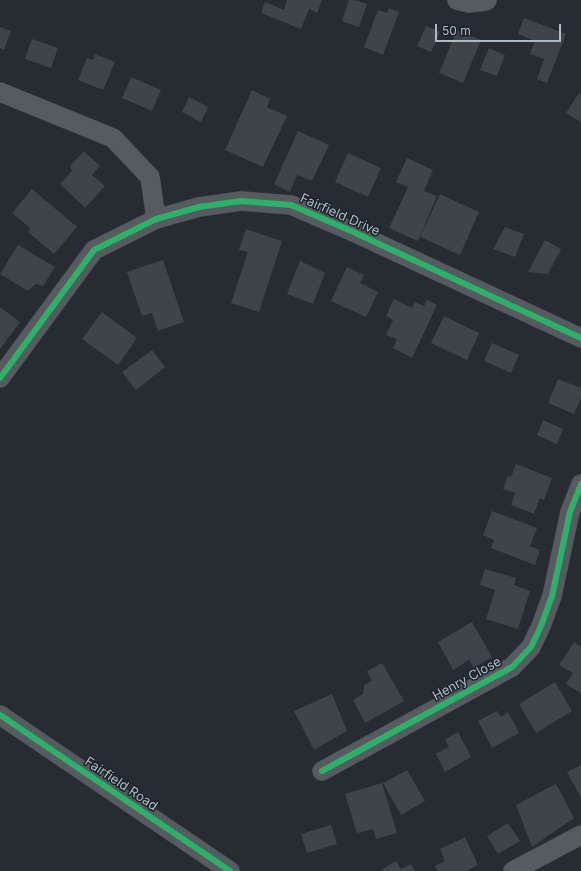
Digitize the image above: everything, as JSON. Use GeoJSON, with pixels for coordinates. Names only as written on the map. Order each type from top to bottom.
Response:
{"type":"FeatureCollection","features":[{"type":"Feature","properties":{"kind":"street"},"geometry":{"type":"LineString","coordinates":[[457,0],[469,3],[487,0]]}},
{"type":"Feature","properties":{"kind":"street"},"geometry":{"type":"LineString","coordinates":[[0,92],[113,138],[150,177],[156,219]]}},
{"type":"Feature","properties":{"kind":"street","name":"Fairfield Drive"},"geometry":{"type":"LineString","coordinates":[[0,378],[94,250],[156,219],[199,207],[241,201],[291,205],[356,233],[581,338]]}},
{"type":"Feature","properties":{"kind":"street","name":"Henry Close"},"geometry":{"type":"LineString","coordinates":[[322,771],[512,667],[530,647],[541,626],[552,596],[570,512],[581,484]]}},
{"type":"Feature","properties":{"kind":"street","name":"Fairfield Road"},"geometry":{"type":"LineString","coordinates":[[0,715],[230,871]]}},
{"type":"Feature","properties":{"kind":"street"},"geometry":{"type":"LineString","coordinates":[[513,871],[581,835]]}},
{"type":"Feature","properties":{"kind":"building"},"geometry":{"type":"Polygon","coordinates":[[[287,0],[322,0],[317,13],[309,9],[301,29],[261,13],[265,2],[284,10],[287,0]]]}},
{"type":"Feature","properties":{"kind":"building"},"geometry":{"type":"Polygon","coordinates":[[[349,0],[355,0],[367,4],[359,27],[342,21],[349,0]]]}},
{"type":"Feature","properties":{"kind":"building"},"geometry":{"type":"Polygon","coordinates":[[[389,8],[399,12],[383,55],[364,47],[378,10],[387,13],[389,8]]]}},
{"type":"Feature","properties":{"kind":"building"},"geometry":{"type":"Polygon","coordinates":[[[524,18],[566,34],[547,83],[537,79],[544,59],[530,54],[535,41],[518,34],[524,18]]]}},
{"type":"Feature","properties":{"kind":"building"},"geometry":{"type":"Polygon","coordinates":[[[426,26],[440,32],[431,52],[417,46],[426,26]]]}},
{"type":"Feature","properties":{"kind":"building"},"geometry":{"type":"Polygon","coordinates":[[[0,27],[11,31],[4,50],[0,48],[0,27]]]}},
{"type":"Feature","properties":{"kind":"building"},"geometry":{"type":"Polygon","coordinates":[[[457,30],[481,40],[463,83],[439,73],[457,30]]]}},
{"type":"Feature","properties":{"kind":"building"},"geometry":{"type":"Polygon","coordinates":[[[32,39],[58,48],[51,68],[25,59],[32,39]]]}},
{"type":"Feature","properties":{"kind":"building"},"geometry":{"type":"Polygon","coordinates":[[[489,48],[505,55],[497,76],[480,70],[489,48]]]}},
{"type":"Feature","properties":{"kind":"building"},"geometry":{"type":"Polygon","coordinates":[[[95,54],[115,62],[103,90],[78,80],[87,58],[93,60],[95,54]]]}},
{"type":"Feature","properties":{"kind":"building"},"geometry":{"type":"Polygon","coordinates":[[[131,77],[161,90],[152,111],[122,98],[131,77]]]}},
{"type":"Feature","properties":{"kind":"building"},"geometry":{"type":"Polygon","coordinates":[[[252,90],[270,99],[267,107],[287,116],[263,167],[225,150],[252,90]]]}},
{"type":"Feature","properties":{"kind":"building"},"geometry":{"type":"Polygon","coordinates":[[[579,93],[581,95],[581,122],[566,113],[579,93]]]}},
{"type":"Feature","properties":{"kind":"building"},"geometry":{"type":"Polygon","coordinates":[[[189,97],[208,107],[201,122],[182,112],[189,97]]]}},
{"type":"Feature","properties":{"kind":"building"},"geometry":{"type":"Polygon","coordinates":[[[298,131],[329,145],[312,181],[297,175],[290,192],[274,184],[298,131]]]}},
{"type":"Feature","properties":{"kind":"building"},"geometry":{"type":"Polygon","coordinates":[[[84,151],[100,166],[92,175],[105,186],[85,208],[60,184],[72,171],[70,166],[84,151]]]}},
{"type":"Feature","properties":{"kind":"building"},"geometry":{"type":"Polygon","coordinates":[[[348,153],[381,168],[368,197],[335,182],[348,153]]]}},
{"type":"Feature","properties":{"kind":"building"},"geometry":{"type":"Polygon","coordinates":[[[407,158],[433,170],[424,191],[437,196],[418,241],[389,228],[408,187],[396,182],[407,158]]]}},
{"type":"Feature","properties":{"kind":"building"},"geometry":{"type":"Polygon","coordinates":[[[32,189],[77,227],[54,254],[28,232],[30,228],[12,213],[32,189]]]}},
{"type":"Feature","properties":{"kind":"building"},"geometry":{"type":"Polygon","coordinates":[[[440,194],[479,212],[460,255],[420,237],[440,194]]]}},
{"type":"Feature","properties":{"kind":"building"},"geometry":{"type":"Polygon","coordinates":[[[505,227],[524,234],[515,257],[493,249],[505,227]]]}},
{"type":"Feature","properties":{"kind":"building"},"geometry":{"type":"Polygon","coordinates":[[[246,229],[282,241],[259,312],[231,303],[248,252],[239,250],[246,229]]]}},
{"type":"Feature","properties":{"kind":"building"},"geometry":{"type":"Polygon","coordinates":[[[545,240],[561,249],[548,274],[528,272],[545,240]]]}},
{"type":"Feature","properties":{"kind":"building"},"geometry":{"type":"Polygon","coordinates":[[[18,245],[55,267],[43,286],[36,284],[28,291],[0,274],[18,245]]]}},
{"type":"Feature","properties":{"kind":"building"},"geometry":{"type":"Polygon","coordinates":[[[163,260],[184,322],[158,331],[152,313],[142,316],[127,272],[163,260]]]}},
{"type":"Feature","properties":{"kind":"building"},"geometry":{"type":"Polygon","coordinates":[[[300,261],[325,273],[313,304],[287,294],[300,261]]]}},
{"type":"Feature","properties":{"kind":"building"},"geometry":{"type":"Polygon","coordinates":[[[347,267],[364,275],[360,283],[378,292],[366,317],[331,301],[347,267]]]}},
{"type":"Feature","properties":{"kind":"building"},"geometry":{"type":"Polygon","coordinates":[[[394,299],[412,308],[415,302],[424,306],[427,300],[437,305],[412,358],[393,348],[397,339],[386,335],[393,320],[386,316],[394,299]]]}},
{"type":"Feature","properties":{"kind":"building"},"geometry":{"type":"Polygon","coordinates":[[[0,307],[20,322],[0,349],[0,307]]]}},
{"type":"Feature","properties":{"kind":"building"},"geometry":{"type":"Polygon","coordinates":[[[102,312],[137,338],[118,365],[82,339],[102,312]]]}},
{"type":"Feature","properties":{"kind":"building"},"geometry":{"type":"Polygon","coordinates":[[[444,316],[479,333],[467,360],[431,343],[444,316]]]}},
{"type":"Feature","properties":{"kind":"building"},"geometry":{"type":"Polygon","coordinates":[[[492,343],[519,355],[511,373],[484,361],[492,343]]]}},
{"type":"Feature","properties":{"kind":"building"},"geometry":{"type":"Polygon","coordinates":[[[152,350],[165,367],[136,390],[122,372],[152,350]]]}},
{"type":"Feature","properties":{"kind":"building"},"geometry":{"type":"Polygon","coordinates":[[[558,379],[581,388],[581,398],[574,414],[548,403],[558,379]]]}},
{"type":"Feature","properties":{"kind":"building"},"geometry":{"type":"Polygon","coordinates":[[[543,420],[563,429],[557,444],[537,435],[543,420]]]}},
{"type":"Feature","properties":{"kind":"building"},"geometry":{"type":"Polygon","coordinates":[[[516,464],[552,478],[544,500],[540,498],[534,514],[511,505],[515,493],[503,489],[508,476],[511,477],[516,464]]]}},
{"type":"Feature","properties":{"kind":"building"},"geometry":{"type":"Polygon","coordinates":[[[492,511],[537,528],[530,546],[540,550],[535,565],[491,548],[494,540],[483,535],[492,511]]]}},
{"type":"Feature","properties":{"kind":"building"},"geometry":{"type":"Polygon","coordinates":[[[485,569],[516,578],[514,585],[530,591],[518,629],[486,619],[495,590],[480,585],[485,569]]]}},
{"type":"Feature","properties":{"kind":"building"},"geometry":{"type":"Polygon","coordinates":[[[472,622],[492,657],[474,668],[469,660],[453,670],[438,642],[472,622]]]}},
{"type":"Feature","properties":{"kind":"building"},"geometry":{"type":"Polygon","coordinates":[[[574,642],[581,647],[581,693],[566,684],[573,673],[559,665],[574,642]]]}},
{"type":"Feature","properties":{"kind":"building"},"geometry":{"type":"Polygon","coordinates":[[[382,663],[404,701],[365,723],[353,700],[363,694],[364,685],[372,681],[367,671],[382,663]]]}},
{"type":"Feature","properties":{"kind":"building"},"geometry":{"type":"Polygon","coordinates":[[[555,682],[572,711],[536,733],[519,704],[555,682]]]}},
{"type":"Feature","properties":{"kind":"building"},"geometry":{"type":"Polygon","coordinates":[[[332,694],[347,731],[314,750],[294,711],[332,694]]]}},
{"type":"Feature","properties":{"kind":"building"},"geometry":{"type":"Polygon","coordinates":[[[497,711],[501,717],[508,712],[519,733],[492,748],[478,721],[497,711]]]}},
{"type":"Feature","properties":{"kind":"building"},"geometry":{"type":"Polygon","coordinates":[[[458,732],[471,757],[445,772],[436,754],[449,747],[445,739],[458,732]]]}},
{"type":"Feature","properties":{"kind":"building"},"geometry":{"type":"Polygon","coordinates":[[[581,765],[581,798],[567,772],[581,765]]]}},
{"type":"Feature","properties":{"kind":"building"},"geometry":{"type":"Polygon","coordinates":[[[407,770],[425,801],[401,815],[383,783],[407,770]]]}},
{"type":"Feature","properties":{"kind":"building"},"geometry":{"type":"Polygon","coordinates":[[[382,783],[397,833],[376,839],[373,829],[357,833],[345,794],[382,783]]]}},
{"type":"Feature","properties":{"kind":"building"},"geometry":{"type":"Polygon","coordinates":[[[556,784],[574,818],[532,847],[516,805],[556,784]]]}},
{"type":"Feature","properties":{"kind":"building"},"geometry":{"type":"Polygon","coordinates":[[[508,823],[520,841],[498,854],[487,836],[508,823]]]}},
{"type":"Feature","properties":{"kind":"building"},"geometry":{"type":"Polygon","coordinates":[[[331,825],[337,844],[307,853],[301,834],[331,825]]]}},
{"type":"Feature","properties":{"kind":"building"},"geometry":{"type":"Polygon","coordinates":[[[465,837],[478,865],[466,871],[437,871],[435,866],[445,861],[440,849],[465,837]]]}},
{"type":"Feature","properties":{"kind":"building"},"geometry":{"type":"Polygon","coordinates":[[[396,861],[401,869],[411,864],[415,871],[381,870],[396,861]]]}},
{"type":"Feature","properties":{"kind":"cycle path"},"geometry":{"type":"LineString","coordinates":[[0,378],[94,250],[156,219],[199,207],[241,201],[291,205],[349,230],[581,338]]}},
{"type":"Feature","properties":{"kind":"cycle path"},"geometry":{"type":"LineString","coordinates":[[322,771],[512,667],[531,647],[541,626],[552,596],[570,512],[581,484]]}},
{"type":"Feature","properties":{"kind":"cycle path"},"geometry":{"type":"LineString","coordinates":[[0,715],[230,871]]}}]}
